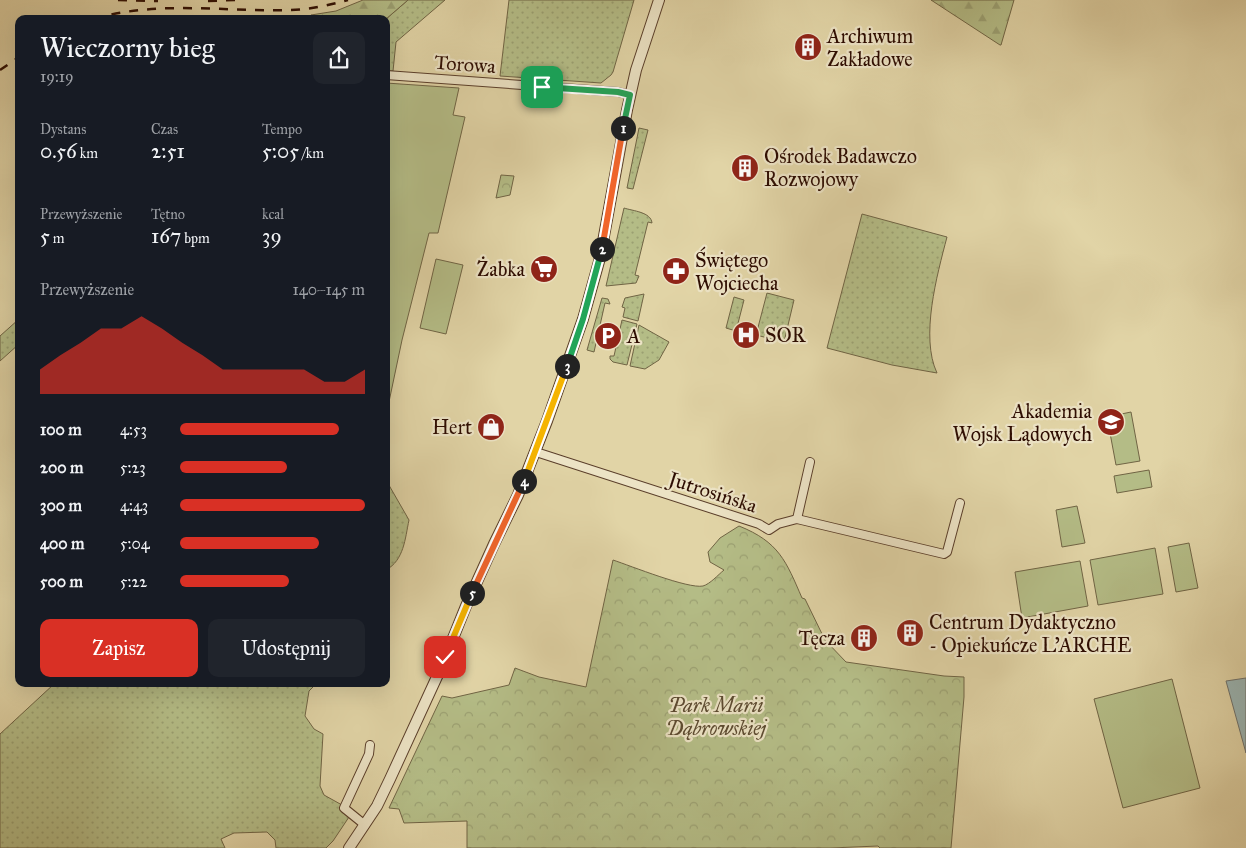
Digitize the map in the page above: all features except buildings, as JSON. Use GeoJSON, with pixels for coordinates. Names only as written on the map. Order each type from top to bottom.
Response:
{"type":"FeatureCollection","features":[{"type":"Feature","properties":{"kind":"street"},"geometry":{"type":"LineString","coordinates":[[349,848],[365,825],[387,786],[536,452],[573,350],[598,266],[630,95],[658,0]]}},
{"type":"Feature","properties":{"kind":"street","name":"Torowa"},"geometry":{"type":"LineString","coordinates":[[390,75],[618,92],[630,95]]}},
{"type":"Feature","properties":{"kind":"street","name":"Jutrosińska"},"geometry":{"type":"LineString","coordinates":[[536,452],[759,524],[769,530],[778,524],[797,519]]}},
{"type":"Feature","properties":{"kind":"street"},"geometry":{"type":"LineString","coordinates":[[810,462],[797,519],[944,554],[947,552],[960,503]]}},
{"type":"Feature","properties":{"kind":"street"},"geometry":{"type":"LineString","coordinates":[[365,825],[344,808],[369,754],[370,745]]}},
{"type":"Feature","properties":{"kind":"green space"},"geometry":{"type":"Polygon","coordinates":[[[363,0],[408,0],[390,16],[311,15],[336,11],[363,0]]]}},
{"type":"Feature","properties":{"kind":"green space"},"geometry":{"type":"Polygon","coordinates":[[[408,0],[445,0],[396,42],[393,71],[390,71],[390,16],[408,0]]]}},
{"type":"Feature","properties":{"kind":"green space"},"geometry":{"type":"Polygon","coordinates":[[[509,0],[634,0],[611,75],[601,83],[500,76],[509,0]]]}},
{"type":"Feature","properties":{"kind":"green space"},"geometry":{"type":"Polygon","coordinates":[[[931,0],[1014,0],[1001,45],[1000,45],[931,0]]]}},
{"type":"Feature","properties":{"kind":"green space"},"geometry":{"type":"Polygon","coordinates":[[[390,83],[459,88],[453,115],[465,117],[438,233],[429,233],[402,340],[390,397],[390,83]]]}},
{"type":"Feature","properties":{"kind":"green space"},"geometry":{"type":"Polygon","coordinates":[[[639,128],[648,130],[633,189],[627,188],[639,128]]]}},
{"type":"Feature","properties":{"kind":"green space"},"geometry":{"type":"Polygon","coordinates":[[[501,175],[514,176],[510,195],[496,198],[501,175]]]}},
{"type":"Feature","properties":{"kind":"green space"},"geometry":{"type":"Polygon","coordinates":[[[624,208],[645,214],[651,219],[652,223],[648,222],[635,275],[639,276],[636,283],[606,286],[624,208]]]}},
{"type":"Feature","properties":{"kind":"green space"},"geometry":{"type":"Polygon","coordinates":[[[862,214],[947,237],[935,287],[930,324],[932,358],[937,373],[892,365],[827,348],[862,214]]]}},
{"type":"Feature","properties":{"kind":"green space"},"geometry":{"type":"Polygon","coordinates":[[[436,259],[463,265],[446,334],[420,328],[436,259]]]}},
{"type":"Feature","properties":{"kind":"green space"},"geometry":{"type":"Polygon","coordinates":[[[767,293],[794,300],[784,342],[756,335],[767,293]]]}},
{"type":"Feature","properties":{"kind":"green space"},"geometry":{"type":"Polygon","coordinates":[[[644,294],[638,321],[623,317],[625,308],[622,307],[625,298],[644,294]]]}},
{"type":"Feature","properties":{"kind":"green space"},"geometry":{"type":"Polygon","coordinates":[[[734,297],[744,300],[736,331],[726,328],[734,297]]]}},
{"type":"Feature","properties":{"kind":"green space"},"geometry":{"type":"Polygon","coordinates":[[[602,298],[608,299],[610,304],[605,303],[594,352],[587,350],[602,298]]]}},
{"type":"Feature","properties":{"kind":"green space"},"geometry":{"type":"Polygon","coordinates":[[[622,320],[637,324],[627,365],[613,362],[610,359],[610,356],[614,356],[622,320]]]}},
{"type":"Feature","properties":{"kind":"green space"},"geometry":{"type":"Polygon","coordinates":[[[15,323],[15,348],[0,361],[0,336],[15,323]]]}},
{"type":"Feature","properties":{"kind":"green space"},"geometry":{"type":"Polygon","coordinates":[[[639,325],[669,342],[659,360],[645,369],[630,366],[639,325]]]}},
{"type":"Feature","properties":{"kind":"green space"},"geometry":{"type":"Polygon","coordinates":[[[1131,412],[1140,461],[1116,465],[1107,417],[1131,412]]]}},
{"type":"Feature","properties":{"kind":"green space"},"geometry":{"type":"Polygon","coordinates":[[[1149,470],[1152,487],[1117,493],[1114,476],[1149,470]]]}},
{"type":"Feature","properties":{"kind":"green space"},"geometry":{"type":"Polygon","coordinates":[[[390,487],[409,520],[403,548],[397,561],[390,567],[390,487]]]}},
{"type":"Feature","properties":{"kind":"green space"},"geometry":{"type":"Polygon","coordinates":[[[1077,506],[1085,543],[1062,547],[1056,510],[1077,506]]]}},
{"type":"Feature","properties":{"kind":"green space","name":"Park Marii Dąbrowskiej"},"geometry":{"type":"Polygon","coordinates":[[[739,526],[753,532],[780,554],[825,640],[846,662],[944,676],[964,677],[964,697],[951,848],[880,848],[878,846],[831,848],[467,848],[467,821],[404,823],[399,809],[389,808],[442,696],[452,698],[509,685],[515,668],[539,677],[586,687],[613,560],[673,581],[703,586],[724,570],[710,562],[708,552],[720,538],[739,526]]]}},
{"type":"Feature","properties":{"kind":"green space"},"geometry":{"type":"Polygon","coordinates":[[[1189,543],[1198,588],[1176,592],[1168,547],[1189,543]]]}},
{"type":"Feature","properties":{"kind":"green space"},"geometry":{"type":"Polygon","coordinates":[[[1155,548],[1163,594],[1098,605],[1090,560],[1155,548]]]}},
{"type":"Feature","properties":{"kind":"green space"},"geometry":{"type":"Polygon","coordinates":[[[1080,561],[1088,606],[1022,618],[1015,572],[1080,561]]]}},
{"type":"Feature","properties":{"kind":"green space"},"geometry":{"type":"Polygon","coordinates":[[[1172,679],[1200,788],[1123,808],[1094,699],[1172,679]]]}},
{"type":"Feature","properties":{"kind":"green space"},"geometry":{"type":"Polygon","coordinates":[[[51,687],[313,687],[309,691],[305,716],[314,729],[323,734],[320,786],[324,795],[342,805],[340,809],[349,817],[326,848],[276,848],[275,840],[267,832],[234,833],[221,839],[225,848],[0,848],[0,734],[51,687]]]}},
{"type":"Feature","properties":{"kind":"water"},"geometry":{"type":"Polygon","coordinates":[[[1246,678],[1246,753],[1226,681],[1246,678]]]}},
{"type":"Feature","properties":{"kind":"railway"},"geometry":{"type":"LineString","coordinates":[[118,0],[158,1]]}},
{"type":"Feature","properties":{"kind":"railway"},"geometry":{"type":"LineString","coordinates":[[208,1],[236,0]]}},
{"type":"Feature","properties":{"kind":"railway"},"geometry":{"type":"LineString","coordinates":[[110,15],[166,8],[296,10],[348,0]]}},
{"type":"Feature","properties":{"kind":"railway"},"geometry":{"type":"LineString","coordinates":[[0,70],[15,60]]}},
{"type":"Feature","properties":{"kind":"place","name":"Archiwum Zakładowe"},"geometry":{"type":"Point","coordinates":[808,47]}},
{"type":"Feature","properties":{"kind":"place","name":"Ośrodek Badawczo Rozwojowy"},"geometry":{"type":"Point","coordinates":[745,168]}},
{"type":"Feature","properties":{"kind":"place","name":"Żabka"},"geometry":{"type":"Point","coordinates":[544,269]}},
{"type":"Feature","properties":{"kind":"place","name":"Świętego Wojciecha"},"geometry":{"type":"Point","coordinates":[676,271]}},
{"type":"Feature","properties":{"kind":"place","name":"SOR"},"geometry":{"type":"Point","coordinates":[746,335]}},
{"type":"Feature","properties":{"kind":"place","name":"A"},"geometry":{"type":"Point","coordinates":[608,336]}},
{"type":"Feature","properties":{"kind":"place","name":"Akademia Wojsk Lądowych"},"geometry":{"type":"Point","coordinates":[1111,422]}},
{"type":"Feature","properties":{"kind":"place","name":"Hert"},"geometry":{"type":"Point","coordinates":[491,427]}},
{"type":"Feature","properties":{"kind":"place","name":"Centrum Dydaktyczno - Opiekuńcze L'ARCHE"},"geometry":{"type":"Point","coordinates":[910,633]}},
{"type":"Feature","properties":{"kind":"place","name":"Tęcza"},"geometry":{"type":"Point","coordinates":[864,638]}},
{"type":"Feature","properties":{"kind":"route"},"geometry":{"type":"LineString","coordinates":[[445,657],[466,606],[530,467],[573,350],[600,258],[630,95],[618,92],[542,87]]}}]}
